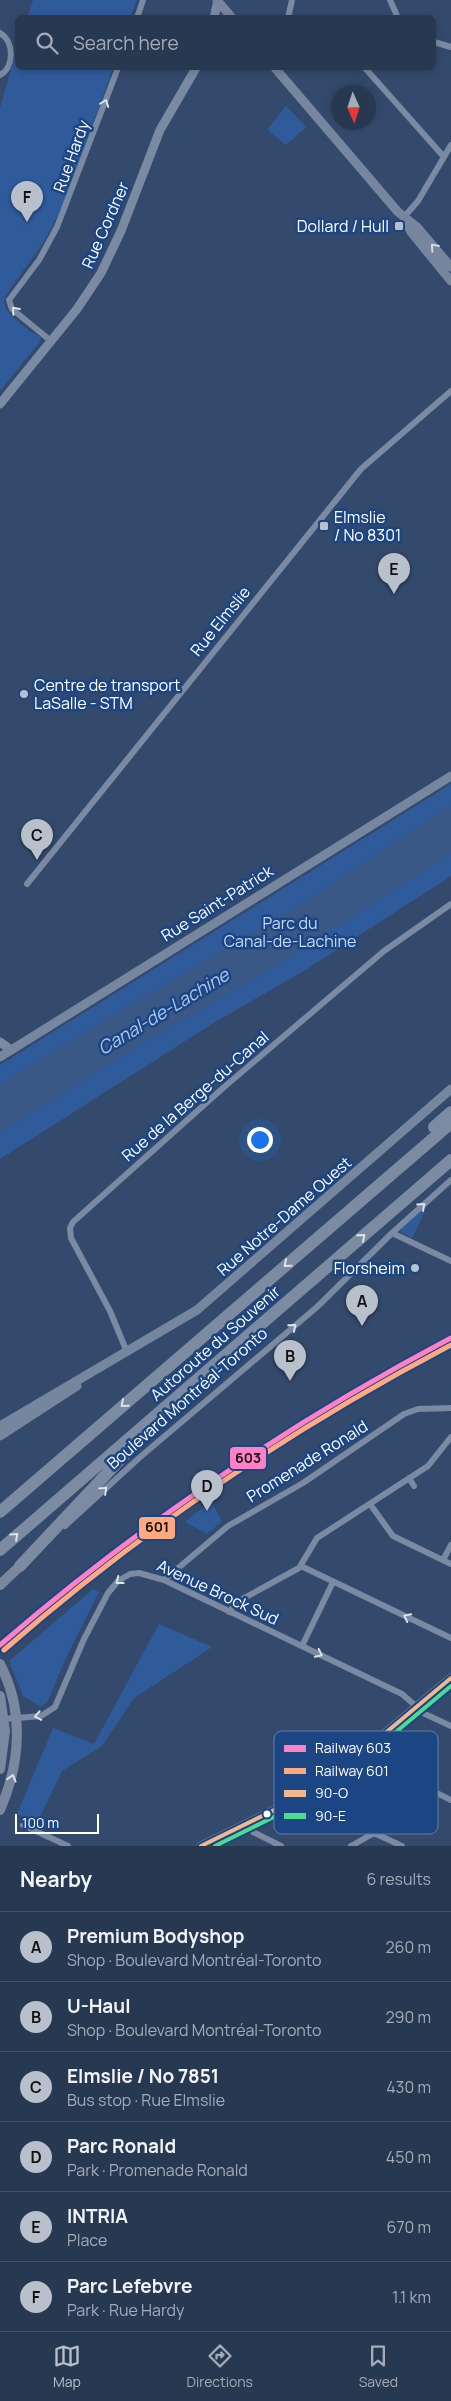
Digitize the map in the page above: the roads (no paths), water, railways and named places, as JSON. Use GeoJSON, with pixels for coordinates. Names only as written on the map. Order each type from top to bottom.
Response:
{"type":"FeatureCollection","features":[{"type":"Feature","properties":{"kind":"highway"},"geometry":{"type":"LineString","coordinates":[[324,1232],[451,1112]]}},
{"type":"Feature","properties":{"kind":"highway","name":"Autoroute du Souvenir"},"geometry":{"type":"LineString","coordinates":[[0,1512],[451,1123]]}},
{"type":"Feature","properties":{"kind":"highway","name":"Autoroute du Souvenir"},"geometry":{"type":"LineString","coordinates":[[0,1550],[450,1161]]}},
{"type":"Feature","properties":{"kind":"highway"},"geometry":{"type":"LineString","coordinates":[[20,1566],[180,1395]]}},
{"type":"Feature","properties":{"kind":"main road"},"geometry":{"type":"LineString","coordinates":[[218,0],[230,15]]}},
{"type":"Feature","properties":{"kind":"main road"},"geometry":{"type":"LineString","coordinates":[[277,70],[404,217],[417,227],[451,267]]}},
{"type":"Feature","properties":{"kind":"main road"},"geometry":{"type":"LineString","coordinates":[[404,217],[411,232],[451,281]]}},
{"type":"Feature","properties":{"kind":"main road","name":"Rue Saint-Patrick"},"geometry":{"type":"LineString","coordinates":[[0,1057],[451,776]]}},
{"type":"Feature","properties":{"kind":"main road","name":"Rue Notre-Dame Ouest"},"geometry":{"type":"LineString","coordinates":[[0,1426],[186,1317],[215,1296],[451,1089]]}},
{"type":"Feature","properties":{"kind":"main road","name":"Rue Notre-Dame Ouest"},"geometry":{"type":"LineString","coordinates":[[0,1436],[127,1352]]}},
{"type":"Feature","properties":{"kind":"main road","name":"Boulevard Montréal-Toronto"},"geometry":{"type":"LineString","coordinates":[[0,1585],[20,1566]]}},
{"type":"Feature","properties":{"kind":"main road"},"geometry":{"type":"LineString","coordinates":[[0,1664],[9,1685],[16,1718],[15,1766],[0,1810]]}},
{"type":"Feature","properties":{"kind":"main road"},"geometry":{"type":"LineString","coordinates":[[388,1731],[451,1678]]}},
{"type":"Feature","properties":{"kind":"main road"},"geometry":{"type":"LineString","coordinates":[[0,1696],[4,1719],[5,1745],[0,1770]]}},
{"type":"Feature","properties":{"kind":"main road"},"geometry":{"type":"LineString","coordinates":[[202,1846],[274,1811]]}},
{"type":"Feature","properties":{"kind":"street"},"geometry":{"type":"LineString","coordinates":[[138,15],[143,0]]}},
{"type":"Feature","properties":{"kind":"street"},"geometry":{"type":"LineString","coordinates":[[215,15],[218,0]]}},
{"type":"Feature","properties":{"kind":"street"},"geometry":{"type":"LineString","coordinates":[[289,15],[292,0]]}},
{"type":"Feature","properties":{"kind":"street"},"geometry":{"type":"LineString","coordinates":[[390,0],[397,15]]}},
{"type":"Feature","properties":{"kind":"street"},"geometry":{"type":"LineString","coordinates":[[0,33],[8,39],[11,45],[8,67],[0,75]]}},
{"type":"Feature","properties":{"kind":"street"},"geometry":{"type":"LineString","coordinates":[[436,43],[451,47]]}},
{"type":"Feature","properties":{"kind":"street","name":"Rue Hardy"},"geometry":{"type":"LineString","coordinates":[[51,341],[12,309],[9,300],[45,250],[61,220],[117,70]]}},
{"type":"Feature","properties":{"kind":"street","name":"Rue Cordner"},"geometry":{"type":"LineString","coordinates":[[0,404],[83,302],[107,261],[160,130],[195,70]]}},
{"type":"Feature","properties":{"kind":"street"},"geometry":{"type":"LineString","coordinates":[[367,70],[444,157]]}},
{"type":"Feature","properties":{"kind":"street"},"geometry":{"type":"LineString","coordinates":[[404,217],[417,203],[451,145]]}},
{"type":"Feature","properties":{"kind":"street","name":"Rue Elmslie"},"geometry":{"type":"LineString","coordinates":[[27,884],[353,479],[375,456],[451,391]]}},
{"type":"Feature","properties":{"kind":"street","name":"Rue de la Berge-du-Canal"},"geometry":{"type":"LineString","coordinates":[[127,1352],[110,1311],[71,1238],[70,1228],[73,1222],[384,951],[451,904]]}},
{"type":"Feature","properties":{"kind":"street"},"geometry":{"type":"LineString","coordinates":[[0,1042],[11,1050]]}},
{"type":"Feature","properties":{"kind":"street","name":"Boulevard Montréal-Toronto"},"geometry":{"type":"LineString","coordinates":[[20,1566],[139,1458],[317,1306],[392,1232],[448,1187],[451,1180]]}},
{"type":"Feature","properties":{"kind":"street"},"geometry":{"type":"LineString","coordinates":[[392,1232],[451,1261]]}},
{"type":"Feature","properties":{"kind":"street","name":"Promenade Ronald"},"geometry":{"type":"LineString","coordinates":[[164,1580],[228,1526],[268,1505],[368,1440],[404,1414],[418,1409],[451,1408]]}},
{"type":"Feature","properties":{"kind":"street"},"geometry":{"type":"LineString","coordinates":[[229,1612],[237,1602],[301,1566],[317,1538],[430,1464],[451,1438]]}},
{"type":"Feature","properties":{"kind":"street"},"geometry":{"type":"LineString","coordinates":[[409,1478],[414,1486]]}},
{"type":"Feature","properties":{"kind":"street"},"geometry":{"type":"LineString","coordinates":[[370,1504],[390,1534],[451,1564]]}},
{"type":"Feature","properties":{"kind":"street"},"geometry":{"type":"LineString","coordinates":[[443,1560],[451,1545]]}},
{"type":"Feature","properties":{"kind":"street"},"geometry":{"type":"LineString","coordinates":[[301,1566],[451,1638]]}},
{"type":"Feature","properties":{"kind":"street","name":"Avenue Brock Sud"},"geometry":{"type":"LineString","coordinates":[[4,1719],[41,1716],[55,1707],[87,1633],[108,1593],[118,1580],[130,1574],[139,1573],[164,1580],[402,1694],[426,1714],[451,1726]]}},
{"type":"Feature","properties":{"kind":"street"},"geometry":{"type":"LineString","coordinates":[[302,1646],[333,1582]]}},
{"type":"Feature","properties":{"kind":"street"},"geometry":{"type":"LineString","coordinates":[[438,1794],[451,1800]]}},
{"type":"Feature","properties":{"kind":"street"},"geometry":{"type":"LineString","coordinates":[[246,1824],[253,1832],[280,1846]]}},
{"type":"Feature","properties":{"kind":"street"},"geometry":{"type":"LineString","coordinates":[[23,1825],[68,1846]]}},
{"type":"Feature","properties":{"kind":"street"},"geometry":{"type":"LineString","coordinates":[[350,1846],[372,1834]]}},
{"type":"Feature","properties":{"kind":"street"},"geometry":{"type":"LineString","coordinates":[[376,1834],[402,1846]]}},
{"type":"Feature","properties":{"kind":"water","name":"Canal-de-Lachine"},"geometry":{"type":"Polygon","coordinates":[[[451,805],[451,853],[277,965],[107,1065],[0,1133],[0,1085],[96,1025],[291,910],[451,805]]]}},
{"type":"Feature","properties":{"kind":"railway"},"geometry":{"type":"LineString","coordinates":[[0,1649],[105,1562],[216,1482],[273,1444],[391,1374],[451,1342]]}},
{"type":"Feature","properties":{"kind":"rail line","name":"603"},"geometry":{"type":"LineString","coordinates":[[0,1645],[106,1559],[217,1479],[332,1405],[451,1338]]}},
{"type":"Feature","properties":{"kind":"rail line","name":"601"},"geometry":{"type":"LineString","coordinates":[[4,1650],[109,1564],[218,1484],[333,1411],[451,1345]]}},
{"type":"Feature","properties":{"kind":"place","name":"Parc Lefebvre"},"geometry":{"type":"Point","coordinates":[27,222]}},
{"type":"Feature","properties":{"kind":"place","name":"Dollard / Hull"},"geometry":{"type":"Point","coordinates":[399,226]}},
{"type":"Feature","properties":{"kind":"place","name":"Elmslie / No 8301"},"geometry":{"type":"Point","coordinates":[324,526]}},
{"type":"Feature","properties":{"kind":"place","name":"INTRIA"},"geometry":{"type":"Point","coordinates":[394,594]}},
{"type":"Feature","properties":{"kind":"place","name":"Centre de transport LaSalle - STM"},"geometry":{"type":"Point","coordinates":[24,694]}},
{"type":"Feature","properties":{"kind":"place","name":"Elmslie / No 7851"},"geometry":{"type":"Point","coordinates":[37,860]}},
{"type":"Feature","properties":{"kind":"place","name":"Florsheim"},"geometry":{"type":"Point","coordinates":[415,1268]}},
{"type":"Feature","properties":{"kind":"place","name":"Premium Bodyshop"},"geometry":{"type":"Point","coordinates":[362,1326]}},
{"type":"Feature","properties":{"kind":"place","name":"U-Haul"},"geometry":{"type":"Point","coordinates":[290,1381]}},
{"type":"Feature","properties":{"kind":"place","name":"Parc Ronald"},"geometry":{"type":"Point","coordinates":[207,1511]}},
{"type":"Feature","properties":{"kind":"park label","name":"Parc du Canal-de-Lachine"},"geometry":{"type":"Point","coordinates":[290,932]}}]}
